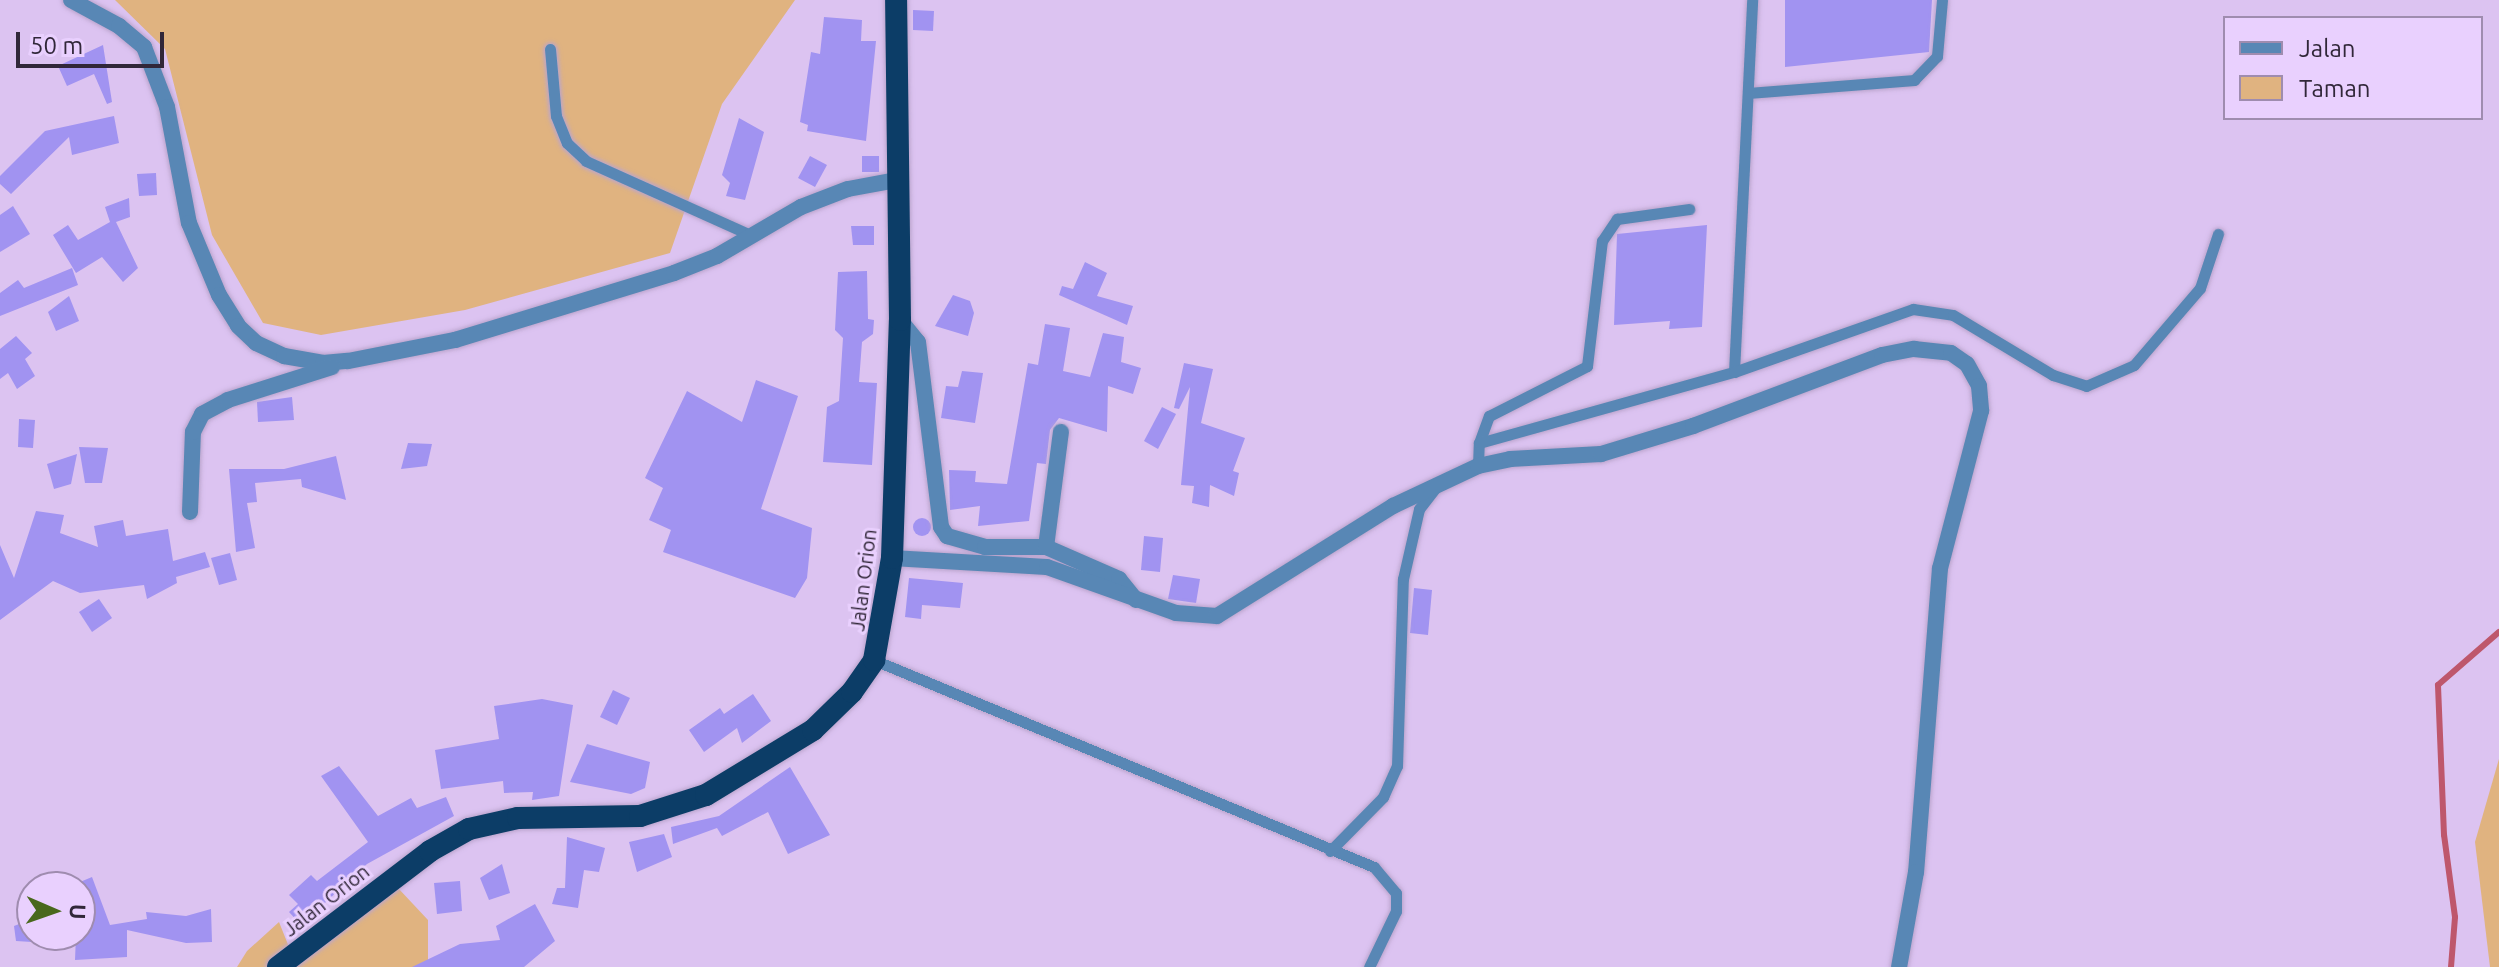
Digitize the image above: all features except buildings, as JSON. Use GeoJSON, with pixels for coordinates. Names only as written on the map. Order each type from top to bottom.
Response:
{"type":"FeatureCollection","features":[{"type":"Feature","properties":{"kind":"highway","name":"Jalan Orion"},"geometry":{"type":"LineString","coordinates":[[278,967],[430,851],[469,829],[518,818],[640,816],[706,795],[813,730],[852,692],[874,660],[892,558],[900,320],[896,0]]}},
{"type":"Feature","properties":{"kind":"street"},"geometry":{"type":"LineString","coordinates":[[71,0],[119,26],[144,47],[167,107],[189,223],[238,326],[256,343],[284,356],[323,363],[348,361],[455,340],[674,273],[837,193],[897,180]]}},
{"type":"Feature","properties":{"kind":"street"},"geometry":{"type":"LineString","coordinates":[[900,320],[918,342],[941,527],[960,543],[1046,547],[1119,579],[1137,600]]}},
{"type":"Feature","properties":{"kind":"street"},"geometry":{"type":"LineString","coordinates":[[892,558],[1047,567],[1137,600],[1200,618],[1225,614],[1312,554],[1439,483],[1478,466],[1510,459],[1601,454],[1693,426],[1897,351],[1942,351],[1967,364],[1979,386],[1981,411],[1940,568],[1917,857],[1899,967]]}},
{"type":"Feature","properties":{"kind":"street"},"geometry":{"type":"LineString","coordinates":[[190,512],[193,432],[202,414],[228,400],[348,361]]}},
{"type":"Feature","properties":{"kind":"street"},"geometry":{"type":"LineString","coordinates":[[1046,547],[1061,432]]}},
{"type":"Feature","properties":{"kind":"lane"},"geometry":{"type":"LineString","coordinates":[[1734,372],[1752,0]]}},
{"type":"Feature","properties":{"kind":"lane"},"geometry":{"type":"LineString","coordinates":[[1748,93],[1914,80],[1937,56],[1942,0]]}},
{"type":"Feature","properties":{"kind":"lane"},"geometry":{"type":"LineString","coordinates":[[550,49],[556,116],[567,143],[586,161],[751,235]]}},
{"type":"Feature","properties":{"kind":"lane"},"geometry":{"type":"LineString","coordinates":[[1478,466],[1479,443],[1489,416],[1587,366],[1602,241],[1617,219],[1689,209]]}},
{"type":"Feature","properties":{"kind":"lane"},"geometry":{"type":"LineString","coordinates":[[1479,443],[1734,372],[1891,314],[1935,309],[2053,375],[2086,386],[2134,365],[2200,288],[2218,234]]}},
{"type":"Feature","properties":{"kind":"lane"},"geometry":{"type":"LineString","coordinates":[[1330,851],[1383,797],[1397,766],[1403,579],[1419,509],[1439,483]]}},
{"type":"Feature","properties":{"kind":"lane"},"geometry":{"type":"LineString","coordinates":[[874,660],[1374,867],[1396,893],[1396,911],[1369,967]]}},
{"type":"Feature","properties":{"kind":"green space"},"geometry":{"type":"Polygon","coordinates":[[[115,0],[795,0],[722,104],[670,253],[465,310],[321,335],[263,323],[212,235],[165,49],[115,0]]]}},
{"type":"Feature","properties":{"kind":"green space"},"geometry":{"type":"Polygon","coordinates":[[[2499,759],[2499,967],[2490,967],[2475,842],[2499,759]]]}},
{"type":"Feature","properties":{"kind":"green space"},"geometry":{"type":"Polygon","coordinates":[[[398,888],[428,920],[428,967],[237,967],[247,951],[279,922],[295,962],[398,888]]]}},
{"type":"Feature","properties":{"kind":"waterway"},"geometry":{"type":"LineString","coordinates":[[2451,967],[2455,917],[2444,835],[2438,685],[2499,632]]}}]}
